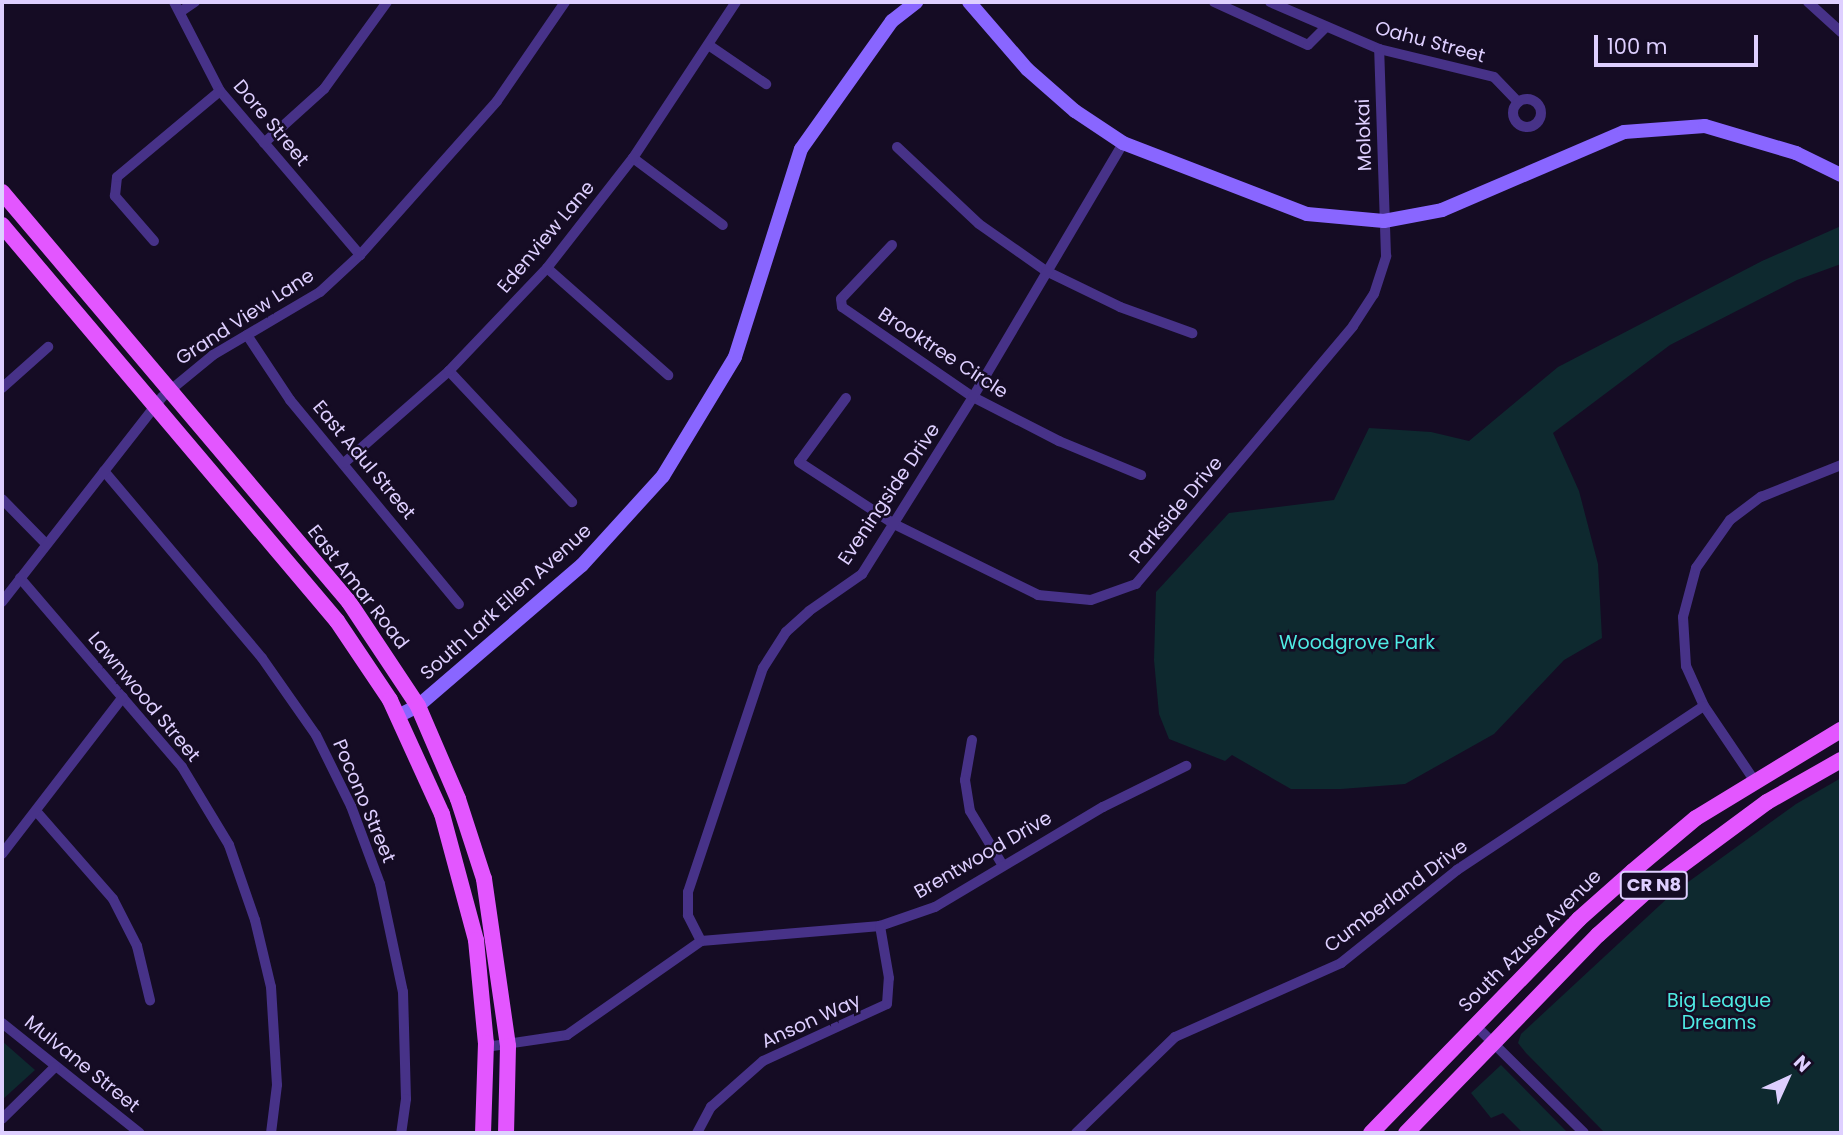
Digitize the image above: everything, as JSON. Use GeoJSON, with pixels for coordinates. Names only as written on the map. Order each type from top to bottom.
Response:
{"type":"FeatureCollection","features":[{"type":"Feature","properties":{"kind":"main road","name":"East Amar Road"},"geometry":{"type":"LineString","coordinates":[[2,192],[349,602],[418,706],[458,799],[484,879],[509,1046],[506,1133]]}},
{"type":"Feature","properties":{"kind":"main road","name":"East Amar Road"},"geometry":{"type":"LineString","coordinates":[[2,225],[337,621],[398,716],[434,794],[462,878],[476,940],[486,1047],[483,1133]]}},
{"type":"Feature","properties":{"kind":"main road","name":"South Azusa Avenue"},"geometry":{"type":"LineString","coordinates":[[1371,1133],[1603,897],[1696,818],[1754,780],[1841,730]]}},
{"type":"Feature","properties":{"kind":"main road","name":"CR N8"},"geometry":{"type":"LineString","coordinates":[[1406,1133],[1598,935],[1658,881],[1767,802],[1841,760]]}},
{"type":"Feature","properties":{"kind":"street"},"geometry":{"type":"LineString","coordinates":[[177,7],[195,2]]}},
{"type":"Feature","properties":{"kind":"street"},"geometry":{"type":"LineString","coordinates":[[264,143],[324,89],[387,2]]}},
{"type":"Feature","properties":{"kind":"street","name":"Grand View Lane"},"geometry":{"type":"LineString","coordinates":[[2,602],[170,389],[247,335],[320,292],[360,255],[497,101],[565,2]]}},
{"type":"Feature","properties":{"kind":"street","name":"Edenview Lane"},"geometry":{"type":"LineString","coordinates":[[344,463],[449,370],[547,268],[633,158],[710,46],[736,2]]}},
{"type":"Feature","properties":{"kind":"street","name":"South Lark Ellen Avenue"},"geometry":{"type":"LineString","coordinates":[[398,716],[418,706],[582,565],[663,476],[735,357],[801,149],[892,21],[916,2]]}},
{"type":"Feature","properties":{"kind":"street"},"geometry":{"type":"LineString","coordinates":[[969,2],[1027,69],[1075,111],[1123,142],[1307,214],[1384,221],[1442,210],[1624,132],[1705,126],[1796,153],[1841,175]]}},
{"type":"Feature","properties":{"kind":"street"},"geometry":{"type":"LineString","coordinates":[[1214,2],[1308,45],[1325,28]]}},
{"type":"Feature","properties":{"kind":"street","name":"Oahu Street"},"geometry":{"type":"LineString","coordinates":[[1270,2],[1325,28],[1379,48],[1494,76],[1518,102]]}},
{"type":"Feature","properties":{"kind":"street"},"geometry":{"type":"LineString","coordinates":[[1808,2],[1841,32]]}},
{"type":"Feature","properties":{"kind":"street","name":"Dore Street"},"geometry":{"type":"LineString","coordinates":[[177,7],[196,53],[220,92],[360,255]]}},
{"type":"Feature","properties":{"kind":"street"},"geometry":{"type":"LineString","coordinates":[[710,46],[766,84]]}},
{"type":"Feature","properties":{"kind":"street","name":"Molokai"},"geometry":{"type":"LineString","coordinates":[[1379,48],[1384,221]]}},
{"type":"Feature","properties":{"kind":"street"},"geometry":{"type":"LineString","coordinates":[[154,241],[115,196],[117,177],[220,92]]}},
{"type":"Feature","properties":{"kind":"street","name":"Eveningside Drive"},"geometry":{"type":"LineString","coordinates":[[701,941],[688,915],[688,892],[763,668],[786,632],[809,611],[862,573],[973,397],[1123,142]]}},
{"type":"Feature","properties":{"kind":"street"},"geometry":{"type":"LineString","coordinates":[[897,147],[979,224],[1046,271],[1120,307],[1192,333]]}},
{"type":"Feature","properties":{"kind":"street"},"geometry":{"type":"LineString","coordinates":[[633,158],[723,225]]}},
{"type":"Feature","properties":{"kind":"street","name":"Parkside Drive"},"geometry":{"type":"LineString","coordinates":[[846,398],[799,462],[894,524],[1038,595],[1091,600],[1136,584],[1353,326],[1374,294],[1386,256],[1384,221]]}},
{"type":"Feature","properties":{"kind":"street","name":"Brooktree Circle"},"geometry":{"type":"LineString","coordinates":[[892,245],[840,303],[973,397],[1059,442],[1141,475]]}},
{"type":"Feature","properties":{"kind":"street"},"geometry":{"type":"LineString","coordinates":[[547,268],[668,375]]}},
{"type":"Feature","properties":{"kind":"street","name":"East Adul Street"},"geometry":{"type":"LineString","coordinates":[[247,335],[290,400],[459,604]]}},
{"type":"Feature","properties":{"kind":"street"},"geometry":{"type":"LineString","coordinates":[[2,388],[48,347]]}},
{"type":"Feature","properties":{"kind":"street"},"geometry":{"type":"LineString","coordinates":[[449,370],[572,502]]}},
{"type":"Feature","properties":{"kind":"street"},"geometry":{"type":"LineString","coordinates":[[1754,780],[1704,706],[1686,666],[1683,617],[1696,568],[1730,520],[1761,497],[1841,465]]}},
{"type":"Feature","properties":{"kind":"street","name":"Pocono Street"},"geometry":{"type":"LineString","coordinates":[[104,471],[262,658],[316,735],[351,806],[380,884],[403,992],[406,1099],[401,1133]]}},
{"type":"Feature","properties":{"kind":"street"},"geometry":{"type":"LineString","coordinates":[[2,499],[46,544]]}},
{"type":"Feature","properties":{"kind":"street","name":"Lawnwood Street"},"geometry":{"type":"LineString","coordinates":[[20,578],[181,766],[229,845],[256,920],[271,987],[277,1085],[271,1133]]}},
{"type":"Feature","properties":{"kind":"street"},"geometry":{"type":"LineString","coordinates":[[2,855],[124,697]]}},
{"type":"Feature","properties":{"kind":"street","name":"Cumberland Drive"},"geometry":{"type":"LineString","coordinates":[[1076,1133],[1175,1037],[1341,963],[1457,870],[1704,706]]}},
{"type":"Feature","properties":{"kind":"street"},"geometry":{"type":"LineString","coordinates":[[972,740],[965,780],[970,811],[1002,864]]}},
{"type":"Feature","properties":{"kind":"street","name":"Brentwood Drive"},"geometry":{"type":"LineString","coordinates":[[701,941],[880,926],[935,907],[1002,864],[1186,766]]}},
{"type":"Feature","properties":{"kind":"street"},"geometry":{"type":"LineString","coordinates":[[36,811],[113,899],[137,946],[150,1000]]}},
{"type":"Feature","properties":{"kind":"street","name":"Anson Way"},"geometry":{"type":"LineString","coordinates":[[697,1133],[711,1107],[763,1061],[887,1004],[889,978],[880,926]]}},
{"type":"Feature","properties":{"kind":"street"},"geometry":{"type":"LineString","coordinates":[[486,1047],[509,1046],[567,1035],[701,941]]}},
{"type":"Feature","properties":{"kind":"street","name":"Mulvane Street"},"geometry":{"type":"LineString","coordinates":[[2,1023],[140,1133]]}},
{"type":"Feature","properties":{"kind":"street"},"geometry":{"type":"LineString","coordinates":[[1475,1025],[1584,1133]]}},
{"type":"Feature","properties":{"kind":"street"},"geometry":{"type":"LineString","coordinates":[[2,1119],[55,1067]]}},
{"type":"Feature","properties":{"kind":"green space","name":"Woodgrove Park"},"geometry":{"type":"Polygon","coordinates":[[[1841,226],[1841,264],[1797,280],[1670,345],[1553,433],[1579,491],[1598,564],[1602,638],[1564,660],[1494,734],[1405,784],[1341,789],[1291,789],[1232,755],[1225,761],[1169,739],[1159,714],[1154,660],[1156,592],[1229,513],[1334,500],[1369,428],[1431,432],[1469,441],[1558,367],[1762,261],[1841,226]]]}},
{"type":"Feature","properties":{"kind":"green space","name":"Big League Dreams"},"geometry":{"type":"Polygon","coordinates":[[[1841,778],[1841,1133],[1605,1133],[1526,1053],[1518,1043],[1521,1034],[1673,893],[1796,804],[1841,778]]]}},
{"type":"Feature","properties":{"kind":"green space"},"geometry":{"type":"Polygon","coordinates":[[[2,1041],[35,1070],[2,1100],[2,1041]]]}},
{"type":"Feature","properties":{"kind":"green space"},"geometry":{"type":"Polygon","coordinates":[[[1501,1065],[1568,1133],[1523,1133],[1503,1113],[1491,1118],[1471,1093],[1501,1065]]]}}]}
